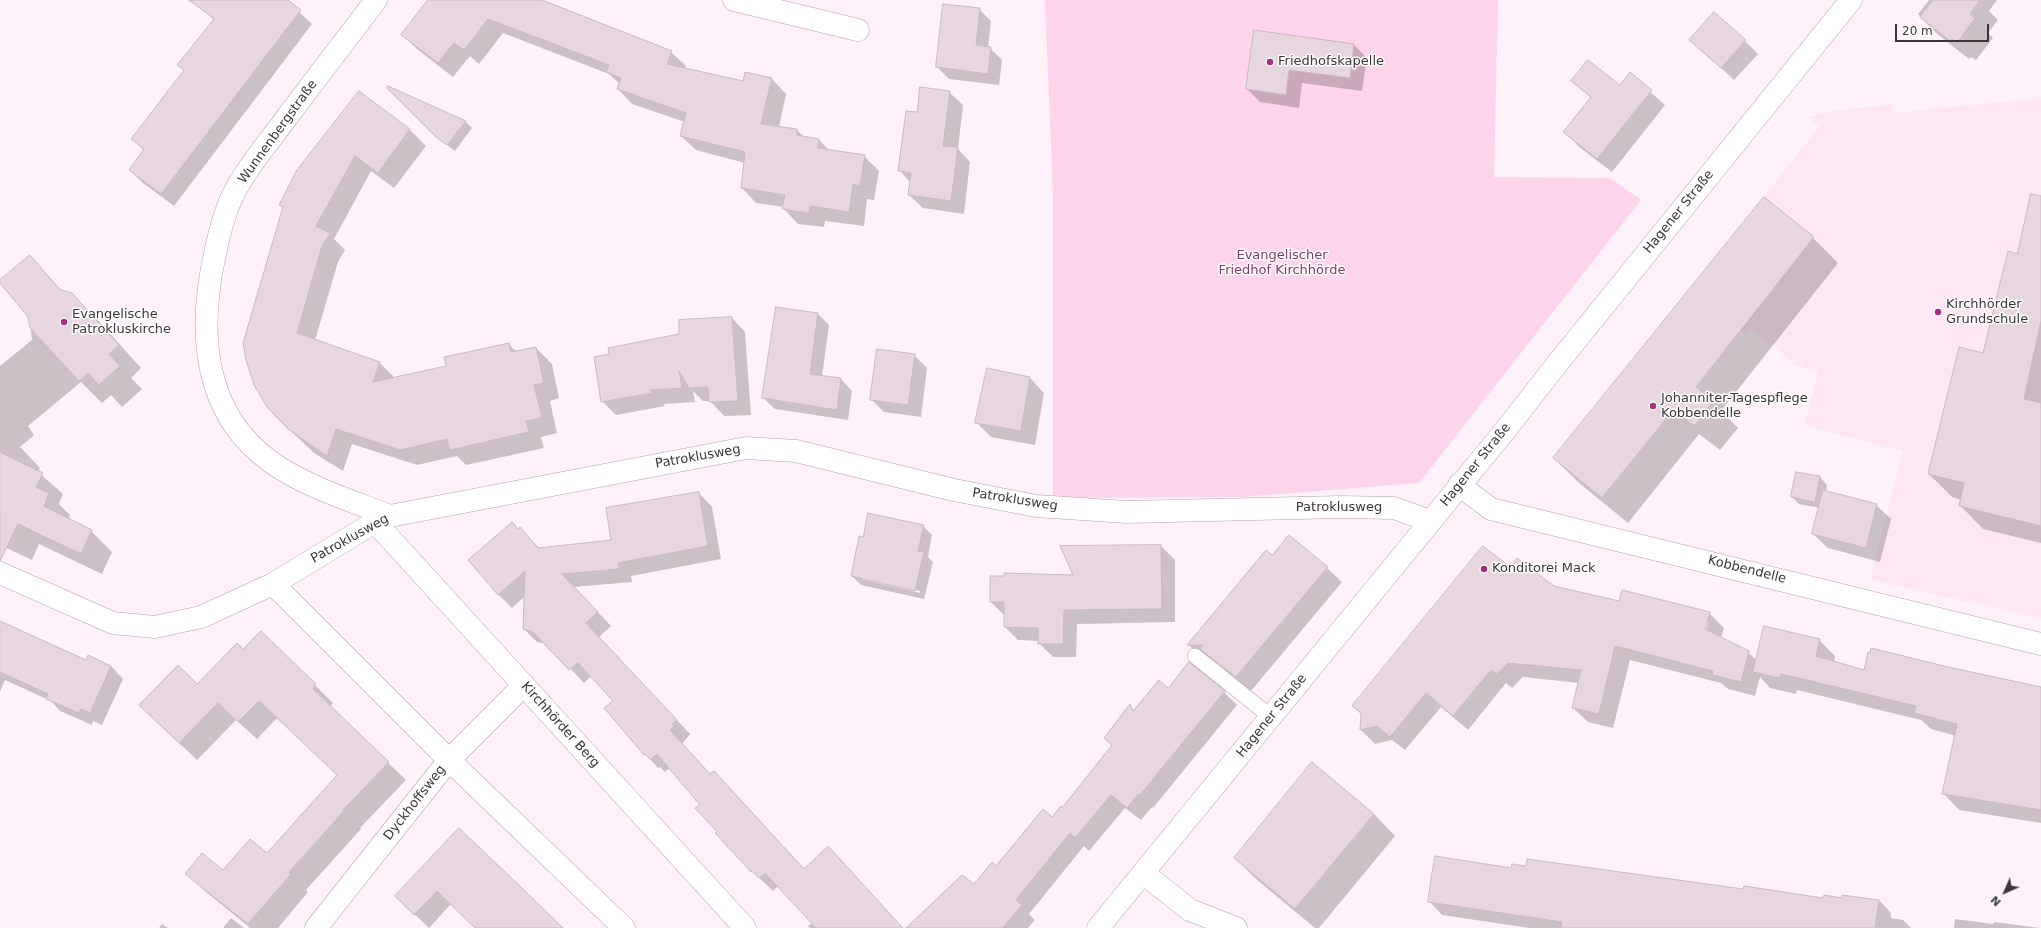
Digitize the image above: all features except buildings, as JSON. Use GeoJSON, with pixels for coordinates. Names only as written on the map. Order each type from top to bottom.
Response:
{"type":"FeatureCollection","features":[{"type":"Feature","properties":{"kind":"street","name":"Wunnenbergstraße"},"geometry":{"type":"LineString","coordinates":[[376,0],[256,158],[235,191],[218,238],[208,286],[205,332],[210,372],[225,410],[248,441],[271,462],[304,482],[382,519]]}},
{"type":"Feature","properties":{"kind":"street"},"geometry":{"type":"LineString","coordinates":[[734,0],[858,30]]}},
{"type":"Feature","properties":{"kind":"street","name":"Hagener Straße"},"geometry":{"type":"LineString","coordinates":[[1098,928],[1430,522],[1851,0]]}},
{"type":"Feature","properties":{"kind":"street","name":"Patroklusweg"},"geometry":{"type":"LineString","coordinates":[[0,573],[114,623],[156,627],[201,617],[272,584],[382,519],[746,448],[796,451],[954,490],[1036,506],[1127,512],[1341,507],[1394,508],[1430,522]]}},
{"type":"Feature","properties":{"kind":"street","name":"Kobbendelle"},"geometry":{"type":"LineString","coordinates":[[1459,485],[1491,509],[2040,640]]}},
{"type":"Feature","properties":{"kind":"street","name":"Kirchhörder Berg"},"geometry":{"type":"LineString","coordinates":[[382,519],[524,685],[745,928]]}},
{"type":"Feature","properties":{"kind":"street"},"geometry":{"type":"LineString","coordinates":[[272,584],[449,760],[624,928]]}},
{"type":"Feature","properties":{"kind":"street","name":"Dyckhoffsweg"},"geometry":{"type":"LineString","coordinates":[[316,928],[449,760],[524,685]]}},
{"type":"Feature","properties":{"kind":"street"},"geometry":{"type":"LineString","coordinates":[[1143,873],[1190,910],[1236,928]]}},
{"type":"Feature","properties":{"kind":"lane"},"geometry":{"type":"LineString","coordinates":[[1195,656],[1271,717]]}},
{"type":"Feature","properties":{"kind":"shaded area","name":"Kirchhörder Grundschule"},"geometry":{"type":"Polygon","coordinates":[[[2041,98],[2041,619],[1870,579],[1903,451],[1804,425],[1818,372],[1793,365],[1793,362],[1750,329],[1745,335],[1689,291],[1819,127],[1808,117],[1828,112],[1893,104],[1890,113],[2041,98]]]}},
{"type":"Feature","properties":{"kind":"green space","name":"Evangelischer Friedhof Kirchhörde"},"geometry":{"type":"Polygon","coordinates":[[[1045,0],[1498,0],[1494,177],[1610,178],[1641,200],[1419,483],[1242,497],[1053,498],[1053,196],[1045,0]]]}},
{"type":"Feature","properties":{"kind":"place","name":"Friedhofskapelle"},"geometry":{"type":"Point","coordinates":[1270,62]}},
{"type":"Feature","properties":{"kind":"place","name":"Kirchhörder Grundschule"},"geometry":{"type":"Point","coordinates":[1938,312]}},
{"type":"Feature","properties":{"kind":"place","name":"Evangelische Patrokluskirche"},"geometry":{"type":"Point","coordinates":[64,322]}},
{"type":"Feature","properties":{"kind":"place","name":"Johanniter-Tagespflege Kobbendelle"},"geometry":{"type":"Point","coordinates":[1653,406]}},
{"type":"Feature","properties":{"kind":"place","name":"Konditorei Mack"},"geometry":{"type":"Point","coordinates":[1484,569]}}]}
